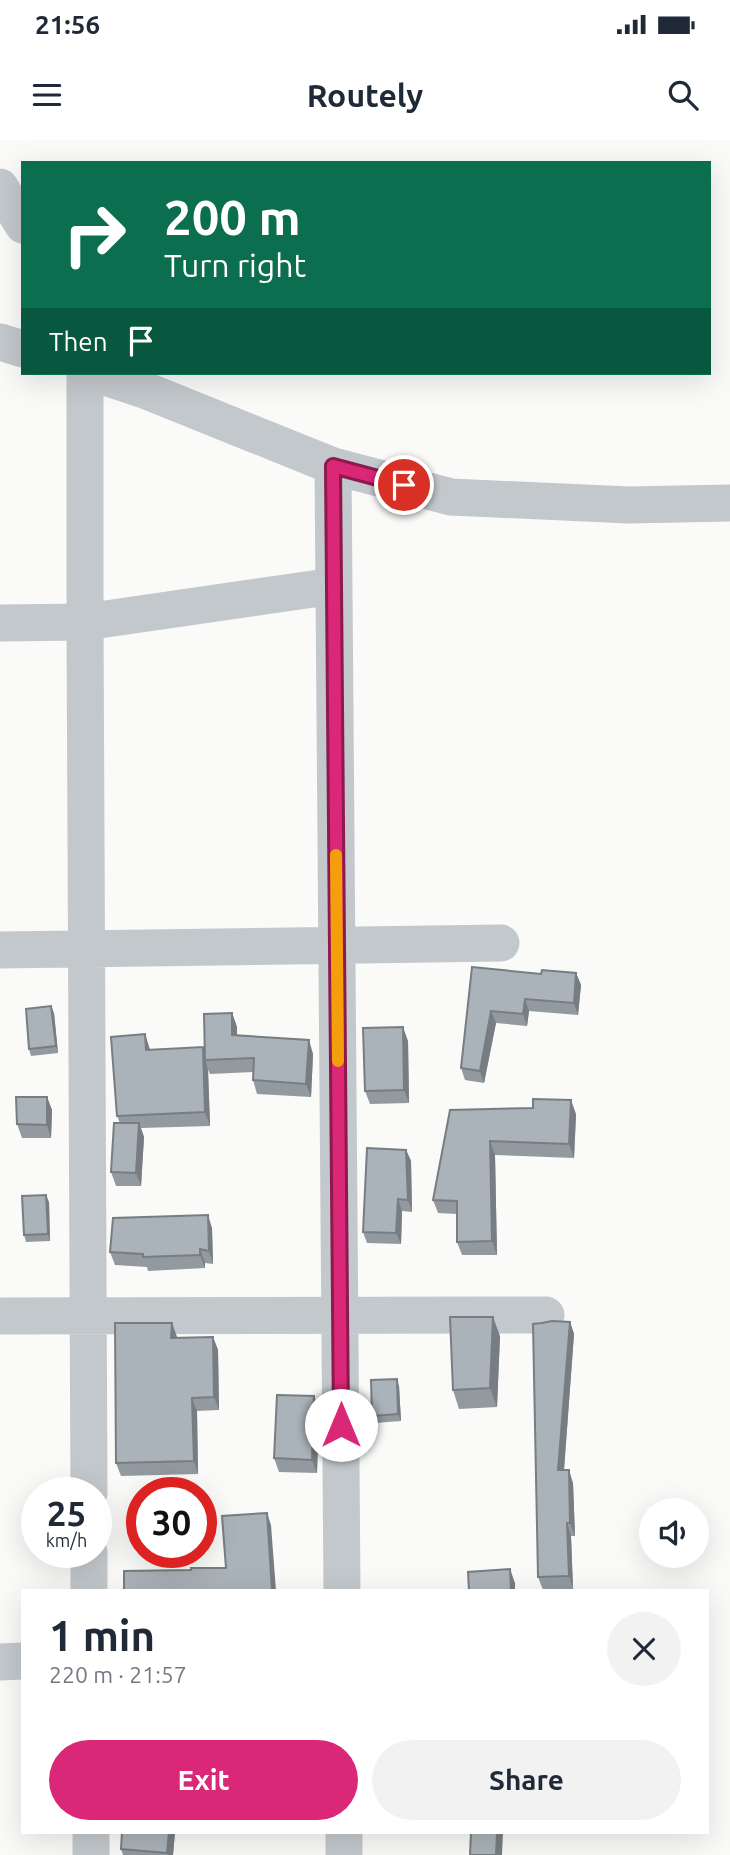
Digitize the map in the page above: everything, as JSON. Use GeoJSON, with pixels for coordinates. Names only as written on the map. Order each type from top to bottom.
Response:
{"type":"FeatureCollection","features":[{"type":"Feature","properties":{"kind":"street"},"geometry":{"type":"LineString","coordinates":[[0,187],[21,222]]}},
{"type":"Feature","properties":{"kind":"street"},"geometry":{"type":"LineString","coordinates":[[0,342],[21,348]]}},
{"type":"Feature","properties":{"kind":"street"},"geometry":{"type":"LineString","coordinates":[[85,375],[89,1477]]}},
{"type":"Feature","properties":{"kind":"street"},"geometry":{"type":"LineString","coordinates":[[99,375],[147,391],[333,466],[451,497],[629,505],[730,503]]}},
{"type":"Feature","properties":{"kind":"street"},"geometry":{"type":"LineString","coordinates":[[333,466],[342,1589]]}},
{"type":"Feature","properties":{"kind":"street"},"geometry":{"type":"LineString","coordinates":[[0,623],[85,622],[334,586]]}},
{"type":"Feature","properties":{"kind":"street"},"geometry":{"type":"LineString","coordinates":[[0,950],[501,943]]}},
{"type":"Feature","properties":{"kind":"street"},"geometry":{"type":"LineString","coordinates":[[0,1316],[546,1315]]}},
{"type":"Feature","properties":{"kind":"street"},"geometry":{"type":"LineString","coordinates":[[89,1568],[89,1589]]}},
{"type":"Feature","properties":{"kind":"street"},"geometry":{"type":"LineString","coordinates":[[0,1662],[21,1661]]}},
{"type":"Feature","properties":{"kind":"street"},"geometry":{"type":"LineString","coordinates":[[91,1834],[91,1855]]}},
{"type":"Feature","properties":{"kind":"street"},"geometry":{"type":"LineString","coordinates":[[344,1834],[344,1855]]}},
{"type":"Feature","properties":{"kind":"building"},"geometry":{"type":"Polygon","coordinates":[[[472,967],[541,974],[542,970],[576,973],[574,1003],[525,999],[523,1014],[491,1011],[480,1071],[461,1068],[472,967]]]}},
{"type":"Feature","properties":{"kind":"building"},"geometry":{"type":"Polygon","coordinates":[[[51,1006],[56,1046],[29,1049],[26,1009],[51,1006]]]}},
{"type":"Feature","properties":{"kind":"building"},"geometry":{"type":"Polygon","coordinates":[[[232,1013],[232,1035],[309,1040],[306,1084],[253,1080],[254,1058],[205,1060],[204,1014],[232,1013]]]}},
{"type":"Feature","properties":{"kind":"building"},"geometry":{"type":"Polygon","coordinates":[[[403,1027],[404,1090],[365,1091],[363,1028],[403,1027]]]}},
{"type":"Feature","properties":{"kind":"building"},"geometry":{"type":"Polygon","coordinates":[[[145,1034],[146,1050],[203,1047],[205,1112],[117,1116],[111,1037],[145,1034]]]}},
{"type":"Feature","properties":{"kind":"building"},"geometry":{"type":"Polygon","coordinates":[[[16,1097],[47,1097],[47,1125],[17,1124],[16,1097]]]}},
{"type":"Feature","properties":{"kind":"building"},"geometry":{"type":"Polygon","coordinates":[[[533,1099],[571,1100],[569,1144],[490,1141],[492,1241],[457,1242],[457,1201],[433,1200],[450,1110],[533,1108],[533,1099]]]}},
{"type":"Feature","properties":{"kind":"building"},"geometry":{"type":"Polygon","coordinates":[[[114,1123],[139,1123],[136,1173],[111,1172],[114,1123]]]}},
{"type":"Feature","properties":{"kind":"building"},"geometry":{"type":"Polygon","coordinates":[[[367,1148],[406,1150],[408,1200],[398,1199],[396,1233],[363,1232],[367,1148]]]}},
{"type":"Feature","properties":{"kind":"building"},"geometry":{"type":"Polygon","coordinates":[[[46,1195],[48,1234],[24,1235],[22,1196],[46,1195]]]}},
{"type":"Feature","properties":{"kind":"building"},"geometry":{"type":"Polygon","coordinates":[[[208,1215],[209,1251],[200,1249],[200,1255],[143,1257],[143,1254],[110,1252],[113,1218],[208,1215]]]}},
{"type":"Feature","properties":{"kind":"building"},"geometry":{"type":"Polygon","coordinates":[[[450,1317],[493,1317],[490,1388],[453,1390],[450,1317]]]}},
{"type":"Feature","properties":{"kind":"building"},"geometry":{"type":"Polygon","coordinates":[[[570,1322],[558,1470],[569,1470],[569,1576],[538,1577],[533,1324],[570,1322]]]}},
{"type":"Feature","properties":{"kind":"building"},"geometry":{"type":"Polygon","coordinates":[[[115,1323],[172,1323],[171,1338],[213,1337],[214,1397],[192,1398],[194,1461],[116,1463],[115,1323]]]}},
{"type":"Feature","properties":{"kind":"building"},"geometry":{"type":"Polygon","coordinates":[[[397,1379],[398,1414],[372,1416],[371,1380],[397,1379]]]}},
{"type":"Feature","properties":{"kind":"building"},"geometry":{"type":"Polygon","coordinates":[[[277,1395],[314,1396],[312,1460],[274,1458],[277,1395]]]}},
{"type":"Feature","properties":{"kind":"building"},"geometry":{"type":"Polygon","coordinates":[[[267,1513],[272,1589],[124,1589],[124,1571],[226,1568],[222,1516],[267,1513]]]}},
{"type":"Feature","properties":{"kind":"building"},"geometry":{"type":"Polygon","coordinates":[[[510,1569],[511,1589],[469,1589],[468,1572],[510,1569]]]}},
{"type":"Feature","properties":{"kind":"building"},"geometry":{"type":"Polygon","coordinates":[[[122,1834],[169,1834],[167,1853],[121,1849],[122,1834]]]}},
{"type":"Feature","properties":{"kind":"building"},"geometry":{"type":"Polygon","coordinates":[[[471,1834],[497,1834],[496,1855],[470,1855],[471,1834]]]}},
{"type":"Feature","properties":{"kind":"slow traffic"},"geometry":{"type":"LineString","coordinates":[[336,855],[338,1061]]}},
{"type":"Feature","properties":{"kind":"route"},"geometry":{"type":"LineString","coordinates":[[341,1425],[333,466],[404,485]]}}]}
